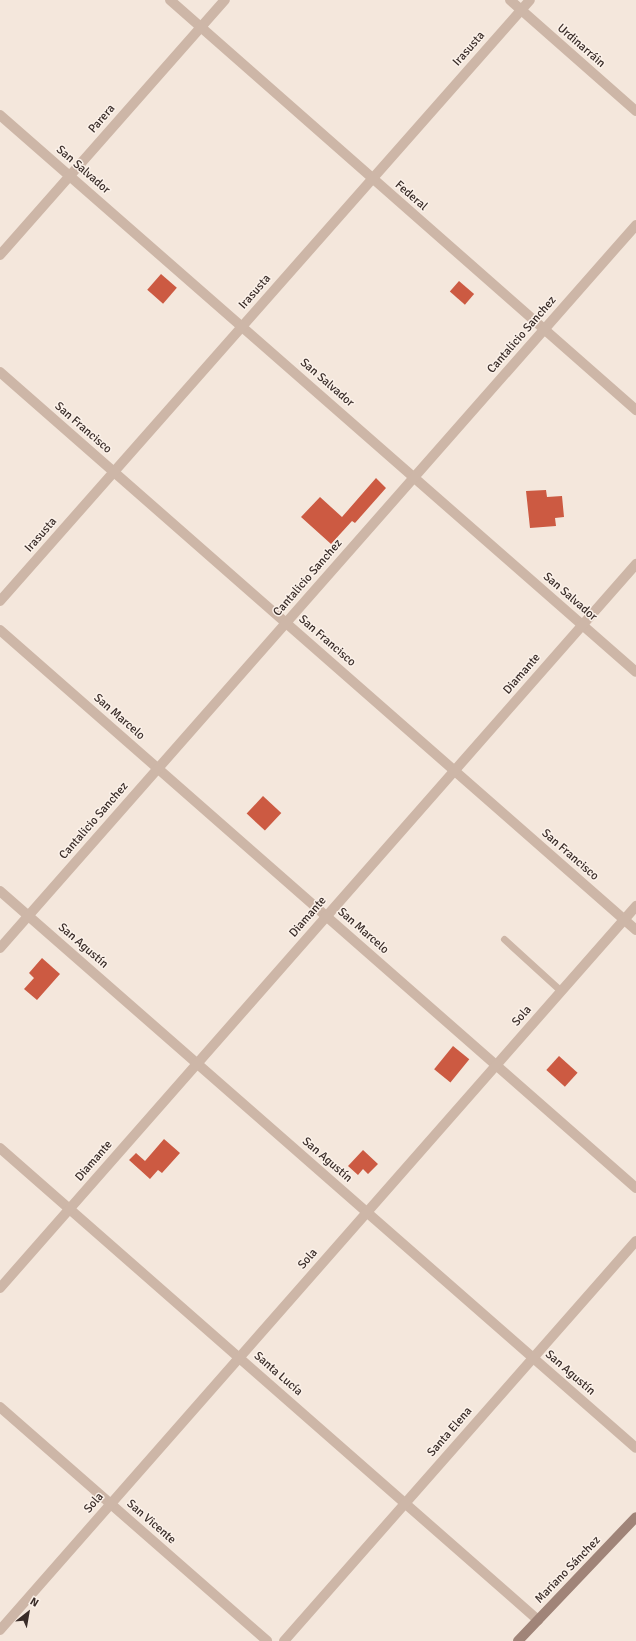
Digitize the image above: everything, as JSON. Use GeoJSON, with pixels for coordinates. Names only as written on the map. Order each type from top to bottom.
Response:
{"type":"FeatureCollection","features":[{"type":"Feature","properties":{"kind":"street","name":"Federal"},"geometry":{"type":"LineString","coordinates":[[170,0],[200,28],[636,410]]}},
{"type":"Feature","properties":{"kind":"street","name":"Parera"},"geometry":{"type":"LineString","coordinates":[[0,255],[225,0]]}},
{"type":"Feature","properties":{"kind":"street","name":"Urdinarráin"},"geometry":{"type":"LineString","coordinates":[[510,0],[636,111]]}},
{"type":"Feature","properties":{"kind":"street","name":"Irasusta"},"geometry":{"type":"LineString","coordinates":[[0,601],[530,0]]}},
{"type":"Feature","properties":{"kind":"street","name":"San Salvador"},"geometry":{"type":"LineString","coordinates":[[0,114],[636,672]]}},
{"type":"Feature","properties":{"kind":"street","name":"Cantalicio Sanchez"},"geometry":{"type":"LineString","coordinates":[[0,948],[636,225]]}},
{"type":"Feature","properties":{"kind":"street","name":"San Francisco"},"geometry":{"type":"LineString","coordinates":[[0,372],[636,930]]}},
{"type":"Feature","properties":{"kind":"street","name":"Diamante"},"geometry":{"type":"LineString","coordinates":[[0,1288],[636,564]]}},
{"type":"Feature","properties":{"kind":"street","name":"San Marcelo"},"geometry":{"type":"LineString","coordinates":[[0,630],[636,1188]]}},
{"type":"Feature","properties":{"kind":"street","name":"San Agustín"},"geometry":{"type":"LineString","coordinates":[[0,891],[636,1448]]}},
{"type":"Feature","properties":{"kind":"street","name":"Sola"},"geometry":{"type":"LineString","coordinates":[[0,1630],[636,906]]}},
{"type":"Feature","properties":{"kind":"street","name":"Santa Lucía"},"geometry":{"type":"LineString","coordinates":[[0,1148],[538,1620]]}},
{"type":"Feature","properties":{"kind":"street","name":"Santa Elena"},"geometry":{"type":"LineString","coordinates":[[284,1641],[636,1241]]}},
{"type":"Feature","properties":{"kind":"street","name":"San Vicente"},"geometry":{"type":"LineString","coordinates":[[0,1407],[267,1641]]}},
{"type":"Feature","properties":{"kind":"street","name":"Mariano Sánchez"},"geometry":{"type":"LineString","coordinates":[[518,1641],[636,1517]]}},
{"type":"Feature","properties":{"kind":"lane"},"geometry":{"type":"LineString","coordinates":[[504,939],[561,991]]}},
{"type":"Feature","properties":{"kind":"building"},"geometry":{"type":"Polygon","coordinates":[[[161,274],[177,288],[163,304],[147,290],[161,274]]]}},
{"type":"Feature","properties":{"kind":"building"},"geometry":{"type":"Polygon","coordinates":[[[459,281],[474,294],[465,305],[450,292],[459,281]]]}},
{"type":"Feature","properties":{"kind":"building"},"geometry":{"type":"Polygon","coordinates":[[[376,478],[386,488],[355,523],[352,521],[331,544],[301,517],[320,497],[342,517],[376,478]]]}},
{"type":"Feature","properties":{"kind":"building"},"geometry":{"type":"Polygon","coordinates":[[[546,490],[547,497],[562,496],[564,517],[555,518],[556,526],[530,528],[526,491],[546,490]]]}},
{"type":"Feature","properties":{"kind":"building"},"geometry":{"type":"Polygon","coordinates":[[[263,796],[281,813],[265,831],[247,814],[263,796]]]}},
{"type":"Feature","properties":{"kind":"building"},"geometry":{"type":"Polygon","coordinates":[[[42,958],[60,974],[37,1000],[24,989],[34,978],[29,973],[42,958]]]}},
{"type":"Feature","properties":{"kind":"building"},"geometry":{"type":"Polygon","coordinates":[[[453,1046],[469,1059],[450,1083],[434,1069],[453,1046]]]}},
{"type":"Feature","properties":{"kind":"building"},"geometry":{"type":"Polygon","coordinates":[[[559,1056],[578,1073],[565,1087],[546,1070],[559,1056]]]}},
{"type":"Feature","properties":{"kind":"building"},"geometry":{"type":"Polygon","coordinates":[[[164,1139],[180,1153],[162,1173],[158,1170],[150,1179],[129,1160],[136,1153],[145,1161],[164,1139]]]}},
{"type":"Feature","properties":{"kind":"building"},"geometry":{"type":"Polygon","coordinates":[[[363,1150],[378,1164],[368,1174],[363,1169],[358,1175],[348,1166],[363,1150]]]}}]}
